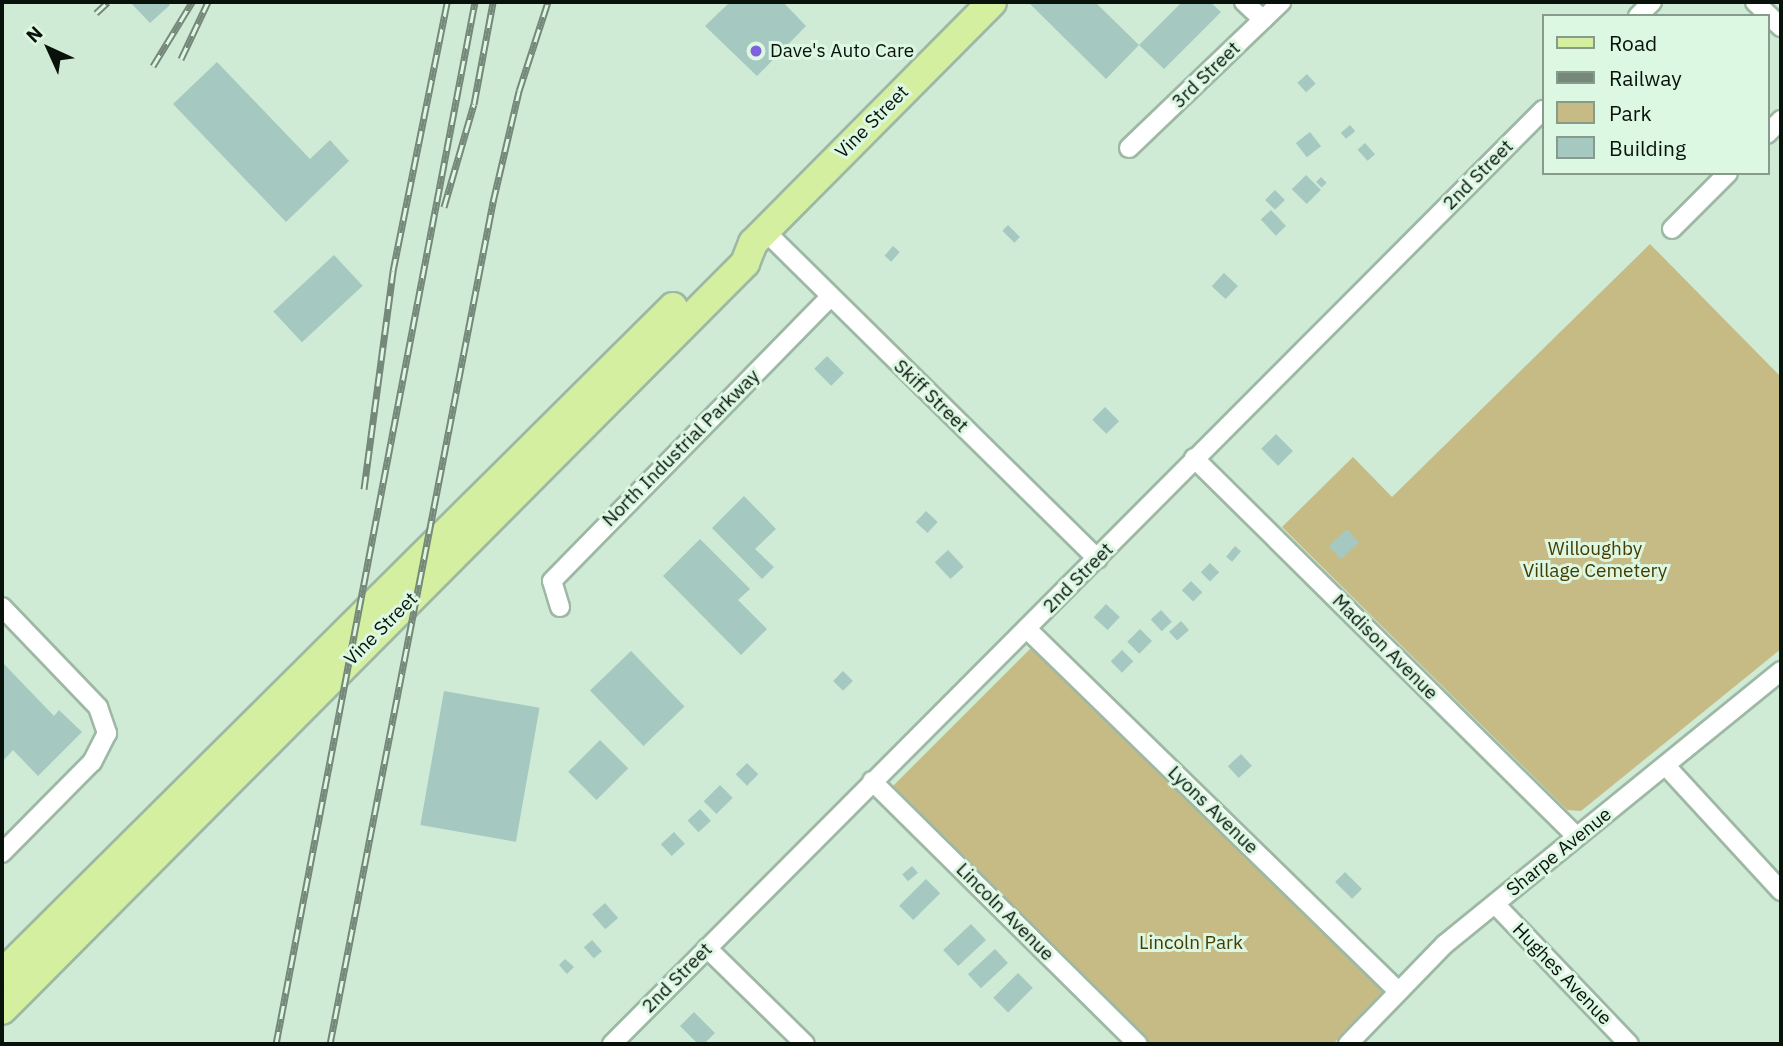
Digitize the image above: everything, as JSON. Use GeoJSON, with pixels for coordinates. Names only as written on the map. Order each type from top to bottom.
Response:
{"type":"FeatureCollection","features":[{"type":"Feature","properties":{"kind":"main road","name":"Vine Street"},"geometry":{"type":"LineString","coordinates":[[2,1010],[745,263],[759,237],[992,2]]}},
{"type":"Feature","properties":{"kind":"main road","name":"Vine Street"},"geometry":{"type":"LineString","coordinates":[[2,974],[733,248],[759,237]]}},
{"type":"Feature","properties":{"kind":"street"},"geometry":{"type":"LineString","coordinates":[[1244,2],[1263,20]]}},
{"type":"Feature","properties":{"kind":"street","name":"3rd Street"},"geometry":{"type":"LineString","coordinates":[[1129,148],[1281,2]]}},
{"type":"Feature","properties":{"kind":"street","name":"2nd Street"},"geometry":{"type":"LineString","coordinates":[[612,1044],[1542,111]]}},
{"type":"Feature","properties":{"kind":"street"},"geometry":{"type":"LineString","coordinates":[[1672,229],[1726,175]]}},
{"type":"Feature","properties":{"kind":"street","name":"Skiff Street"},"geometry":{"type":"LineString","coordinates":[[759,237],[830,297],[1098,559]]}},
{"type":"Feature","properties":{"kind":"street","name":"North Industrial Parkway"},"geometry":{"type":"LineString","coordinates":[[560,607],[552,581],[830,297]]}},
{"type":"Feature","properties":{"kind":"street","name":"Madison Avenue"},"geometry":{"type":"LineString","coordinates":[[1194,458],[1576,836]]}},
{"type":"Feature","properties":{"kind":"street"},"geometry":{"type":"LineString","coordinates":[[2,607],[98,707],[107,733],[92,762],[2,853]]}},
{"type":"Feature","properties":{"kind":"street","name":"Lyons Avenue"},"geometry":{"type":"LineString","coordinates":[[1027,629],[1398,991]]}},
{"type":"Feature","properties":{"kind":"street","name":"Sharpe Avenue"},"geometry":{"type":"LineString","coordinates":[[1348,1044],[1398,991],[1495,904],[1781,671]]}},
{"type":"Feature","properties":{"kind":"street"},"geometry":{"type":"LineString","coordinates":[[1666,766],[1781,891]]}},
{"type":"Feature","properties":{"kind":"street","name":"Lincoln Avenue"},"geometry":{"type":"LineString","coordinates":[[872,781],[1138,1044]]}},
{"type":"Feature","properties":{"kind":"street","name":"Hughes Avenue"},"geometry":{"type":"LineString","coordinates":[[1495,904],[1629,1044]]}},
{"type":"Feature","properties":{"kind":"street"},"geometry":{"type":"LineString","coordinates":[[707,948],[805,1044]]}},
{"type":"Feature","properties":{"kind":"green space","name":"Willoughby Village Cemetery"},"geometry":{"type":"Polygon","coordinates":[[[1650,244],[1781,377],[1781,649],[1581,811],[1567,810],[1282,527],[1353,457],[1392,497],[1650,244]]]}},
{"type":"Feature","properties":{"kind":"green space","name":"Lincoln Park"},"geometry":{"type":"Polygon","coordinates":[[[1033,646],[1385,991],[1333,1044],[1150,1044],[892,787],[1033,646]]]}},
{"type":"Feature","properties":{"kind":"building"},"geometry":{"type":"Polygon","coordinates":[[[130,2],[167,2],[170,5],[150,23],[130,2]]]}},
{"type":"Feature","properties":{"kind":"building","name":"Dave's Auto Care"},"geometry":{"type":"Polygon","coordinates":[[[730,2],[783,2],[806,26],[757,76],[705,26],[730,2]]]}},
{"type":"Feature","properties":{"kind":"building"},"geometry":{"type":"Polygon","coordinates":[[[1028,2],[1095,2],[1139,45],[1106,79],[1028,2]]]}},
{"type":"Feature","properties":{"kind":"building"},"geometry":{"type":"Polygon","coordinates":[[[1182,2],[1210,2],[1221,12],[1164,69],[1139,45],[1182,2]]]}},
{"type":"Feature","properties":{"kind":"building"},"geometry":{"type":"Polygon","coordinates":[[[217,62],[310,159],[330,140],[349,161],[286,222],[173,104],[217,62]]]}},
{"type":"Feature","properties":{"kind":"building"},"geometry":{"type":"Polygon","coordinates":[[[1307,74],[1316,84],[1306,92],[1297,83],[1307,74]]]}},
{"type":"Feature","properties":{"kind":"building"},"geometry":{"type":"Polygon","coordinates":[[[1350,125],[1355,131],[1346,139],[1341,133],[1350,125]]]}},
{"type":"Feature","properties":{"kind":"building"},"geometry":{"type":"Polygon","coordinates":[[[1310,132],[1321,146],[1307,157],[1296,143],[1310,132]]]}},
{"type":"Feature","properties":{"kind":"building"},"geometry":{"type":"Polygon","coordinates":[[[1365,143],[1375,154],[1368,161],[1358,150],[1365,143]]]}},
{"type":"Feature","properties":{"kind":"building"},"geometry":{"type":"Polygon","coordinates":[[[1306,175],[1321,190],[1307,204],[1292,189],[1306,175]]]}},
{"type":"Feature","properties":{"kind":"building"},"geometry":{"type":"Polygon","coordinates":[[[1321,177],[1327,183],[1322,188],[1316,182],[1321,177]]]}},
{"type":"Feature","properties":{"kind":"building"},"geometry":{"type":"Polygon","coordinates":[[[1275,190],[1285,200],[1275,210],[1265,200],[1275,190]]]}},
{"type":"Feature","properties":{"kind":"building"},"geometry":{"type":"Polygon","coordinates":[[[1271,210],[1286,226],[1276,236],[1261,220],[1271,210]]]}},
{"type":"Feature","properties":{"kind":"building"},"geometry":{"type":"Polygon","coordinates":[[[1008,225],[1020,237],[1014,243],[1002,231],[1008,225]]]}},
{"type":"Feature","properties":{"kind":"building"},"geometry":{"type":"Polygon","coordinates":[[[893,246],[900,252],[891,262],[884,256],[893,246]]]}},
{"type":"Feature","properties":{"kind":"building"},"geometry":{"type":"Polygon","coordinates":[[[334,255],[363,286],[302,342],[273,312],[334,255]]]}},
{"type":"Feature","properties":{"kind":"building"},"geometry":{"type":"Polygon","coordinates":[[[1224,273],[1238,286],[1226,299],[1212,286],[1224,273]]]}},
{"type":"Feature","properties":{"kind":"building"},"geometry":{"type":"Polygon","coordinates":[[[827,356],[844,373],[831,386],[814,369],[827,356]]]}},
{"type":"Feature","properties":{"kind":"building"},"geometry":{"type":"Polygon","coordinates":[[[1105,407],[1119,421],[1106,434],[1092,420],[1105,407]]]}},
{"type":"Feature","properties":{"kind":"building"},"geometry":{"type":"Polygon","coordinates":[[[1276,434],[1293,451],[1278,466],[1261,449],[1276,434]]]}},
{"type":"Feature","properties":{"kind":"building"},"geometry":{"type":"Polygon","coordinates":[[[744,496],[776,529],[755,549],[774,567],[762,579],[712,528],[744,496]]]}},
{"type":"Feature","properties":{"kind":"building"},"geometry":{"type":"Polygon","coordinates":[[[926,511],[938,522],[927,533],[916,522],[926,511]]]}},
{"type":"Feature","properties":{"kind":"building"},"geometry":{"type":"Polygon","coordinates":[[[1347,529],[1359,542],[1341,559],[1329,546],[1347,529]]]}},
{"type":"Feature","properties":{"kind":"building"},"geometry":{"type":"Polygon","coordinates":[[[700,539],[750,589],[738,600],[767,629],[741,655],[663,576],[700,539]]]}},
{"type":"Feature","properties":{"kind":"building"},"geometry":{"type":"Polygon","coordinates":[[[1235,546],[1241,551],[1232,562],[1226,557],[1235,546]]]}},
{"type":"Feature","properties":{"kind":"building"},"geometry":{"type":"Polygon","coordinates":[[[948,550],[964,567],[951,579],[935,562],[948,550]]]}},
{"type":"Feature","properties":{"kind":"building"},"geometry":{"type":"Polygon","coordinates":[[[1210,563],[1219,572],[1210,581],[1201,572],[1210,563]]]}},
{"type":"Feature","properties":{"kind":"building"},"geometry":{"type":"Polygon","coordinates":[[[1191,581],[1202,592],[1193,602],[1182,590],[1191,581]]]}},
{"type":"Feature","properties":{"kind":"building"},"geometry":{"type":"Polygon","coordinates":[[[1106,604],[1120,617],[1108,630],[1094,617],[1106,604]]]}},
{"type":"Feature","properties":{"kind":"building"},"geometry":{"type":"Polygon","coordinates":[[[1161,610],[1172,622],[1162,631],[1151,620],[1161,610]]]}},
{"type":"Feature","properties":{"kind":"building"},"geometry":{"type":"Polygon","coordinates":[[[1181,621],[1189,630],[1177,641],[1169,632],[1181,621]]]}},
{"type":"Feature","properties":{"kind":"building"},"geometry":{"type":"Polygon","coordinates":[[[1140,629],[1152,641],[1139,654],[1127,642],[1140,629]]]}},
{"type":"Feature","properties":{"kind":"building"},"geometry":{"type":"Polygon","coordinates":[[[1122,650],[1133,661],[1122,673],[1111,661],[1122,650]]]}},
{"type":"Feature","properties":{"kind":"building"},"geometry":{"type":"Polygon","coordinates":[[[631,651],[684,706],[643,746],[590,691],[631,651]]]}},
{"type":"Feature","properties":{"kind":"building"},"geometry":{"type":"Polygon","coordinates":[[[2,662],[54,716],[59,710],[82,732],[38,776],[13,750],[2,762],[2,662]]]}},
{"type":"Feature","properties":{"kind":"building"},"geometry":{"type":"Polygon","coordinates":[[[843,671],[853,681],[843,691],[833,681],[843,671]]]}},
{"type":"Feature","properties":{"kind":"building"},"geometry":{"type":"Polygon","coordinates":[[[444,691],[540,708],[516,842],[420,825],[444,691]]]}},
{"type":"Feature","properties":{"kind":"building"},"geometry":{"type":"Polygon","coordinates":[[[600,740],[628,768],[596,800],[568,772],[600,740]]]}},
{"type":"Feature","properties":{"kind":"building"},"geometry":{"type":"Polygon","coordinates":[[[1241,754],[1252,766],[1239,778],[1228,766],[1241,754]]]}},
{"type":"Feature","properties":{"kind":"building"},"geometry":{"type":"Polygon","coordinates":[[[747,763],[758,774],[747,786],[736,774],[747,763]]]}},
{"type":"Feature","properties":{"kind":"building"},"geometry":{"type":"Polygon","coordinates":[[[720,785],[733,798],[716,814],[704,801],[720,785]]]}},
{"type":"Feature","properties":{"kind":"building"},"geometry":{"type":"Polygon","coordinates":[[[700,809],[711,821],[698,832],[688,821],[700,809]]]}},
{"type":"Feature","properties":{"kind":"building"},"geometry":{"type":"Polygon","coordinates":[[[674,832],[685,844],[672,856],[661,844],[674,832]]]}},
{"type":"Feature","properties":{"kind":"building"},"geometry":{"type":"Polygon","coordinates":[[[912,866],[918,873],[908,881],[902,875],[912,866]]]}},
{"type":"Feature","properties":{"kind":"building"},"geometry":{"type":"Polygon","coordinates":[[[1345,872],[1362,889],[1352,899],[1335,882],[1345,872]]]}},
{"type":"Feature","properties":{"kind":"building"},"geometry":{"type":"Polygon","coordinates":[[[926,879],[940,893],[913,920],[899,906],[926,879]]]}},
{"type":"Feature","properties":{"kind":"building"},"geometry":{"type":"Polygon","coordinates":[[[605,903],[618,918],[605,929],[592,914],[605,903]]]}},
{"type":"Feature","properties":{"kind":"building"},"geometry":{"type":"Polygon","coordinates":[[[971,924],[986,940],[958,966],[943,950],[971,924]]]}},
{"type":"Feature","properties":{"kind":"building"},"geometry":{"type":"Polygon","coordinates":[[[592,940],[602,951],[594,959],[584,947],[592,940]]]}},
{"type":"Feature","properties":{"kind":"building"},"geometry":{"type":"Polygon","coordinates":[[[995,949],[1008,963],[981,988],[968,974],[995,949]]]}},
{"type":"Feature","properties":{"kind":"building"},"geometry":{"type":"Polygon","coordinates":[[[565,959],[574,967],[567,974],[559,965],[565,959]]]}},
{"type":"Feature","properties":{"kind":"building"},"geometry":{"type":"Polygon","coordinates":[[[1018,973],[1033,988],[1008,1013],[993,998],[1018,973]]]}},
{"type":"Feature","properties":{"kind":"building"},"geometry":{"type":"Polygon","coordinates":[[[694,1012],[715,1033],[704,1044],[698,1044],[680,1026],[694,1012]]]}},
{"type":"Feature","properties":{"kind":"railway"},"geometry":{"type":"LineString","coordinates":[[96,13],[108,2]]}},
{"type":"Feature","properties":{"kind":"railway"},"geometry":{"type":"LineString","coordinates":[[153,66],[192,2]]}},
{"type":"Feature","properties":{"kind":"railway"},"geometry":{"type":"LineString","coordinates":[[181,59],[208,2]]}},
{"type":"Feature","properties":{"kind":"railway"},"geometry":{"type":"LineString","coordinates":[[364,489],[393,271],[447,2]]}},
{"type":"Feature","properties":{"kind":"railway"},"geometry":{"type":"LineString","coordinates":[[276,1044],[475,2]]}},
{"type":"Feature","properties":{"kind":"railway"},"geometry":{"type":"LineString","coordinates":[[444,207],[474,104],[493,2]]}},
{"type":"Feature","properties":{"kind":"railway"},"geometry":{"type":"LineString","coordinates":[[330,1044],[493,202],[519,91],[548,2]]}},
{"type":"Feature","properties":{"kind":"place","name":"Dave's Auto Care"},"geometry":{"type":"Point","coordinates":[756,51]}}]}
